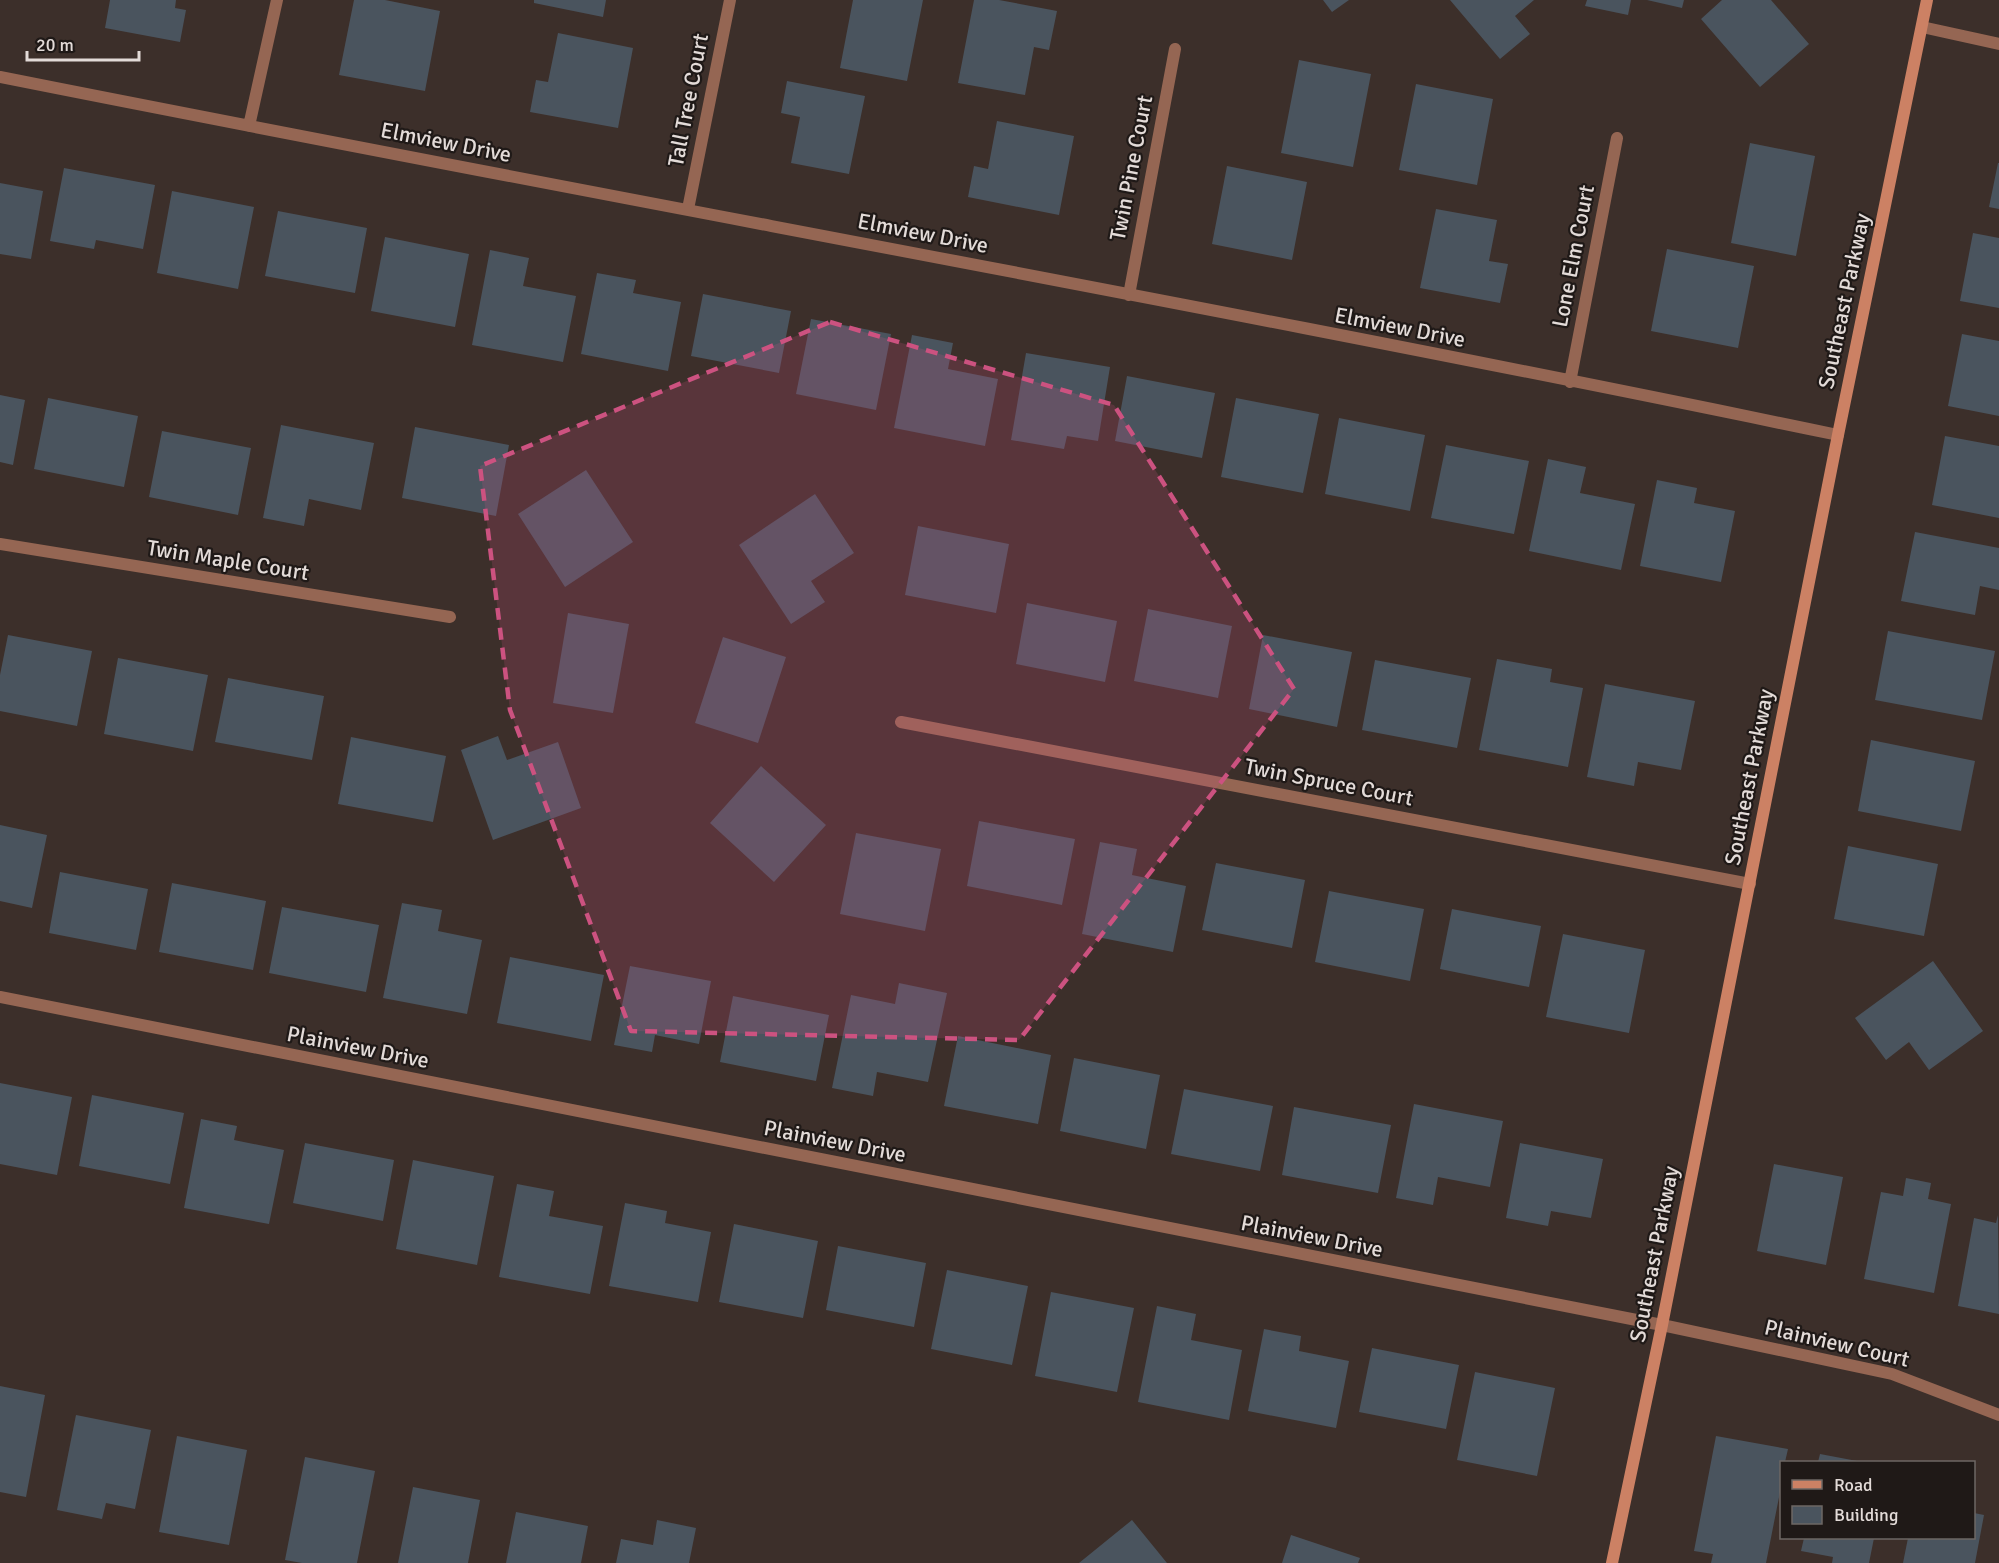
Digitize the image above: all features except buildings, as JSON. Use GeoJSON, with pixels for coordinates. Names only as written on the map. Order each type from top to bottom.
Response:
{"type":"FeatureCollection","features":[{"type":"Feature","properties":{"kind":"street"},"geometry":{"type":"LineString","coordinates":[[249,126],[278,0]]}},
{"type":"Feature","properties":{"kind":"street","name":"Tall Tree Court"},"geometry":{"type":"LineString","coordinates":[[688,209],[730,0]]}},
{"type":"Feature","properties":{"kind":"street","name":"Southeast Parkway"},"geometry":{"type":"LineString","coordinates":[[1612,1563],[1662,1325],[1838,435],[1927,0]]}},
{"type":"Feature","properties":{"kind":"street"},"geometry":{"type":"LineString","coordinates":[[1922,27],[1999,44]]}},
{"type":"Feature","properties":{"kind":"street","name":"Twin Pine Court"},"geometry":{"type":"LineString","coordinates":[[1129,295],[1175,49]]}},
{"type":"Feature","properties":{"kind":"street","name":"Elmview Drive"},"geometry":{"type":"LineString","coordinates":[[0,77],[688,209],[1838,435]]}},
{"type":"Feature","properties":{"kind":"street","name":"Lone Elm Court"},"geometry":{"type":"LineString","coordinates":[[1570,382],[1617,138]]}},
{"type":"Feature","properties":{"kind":"street","name":"Twin Maple Court"},"geometry":{"type":"LineString","coordinates":[[0,544],[450,617]]}},
{"type":"Feature","properties":{"kind":"street","name":"Twin Spruce Court"},"geometry":{"type":"LineString","coordinates":[[901,722],[1750,884]]}},
{"type":"Feature","properties":{"kind":"street","name":"Plainview Drive"},"geometry":{"type":"LineString","coordinates":[[0,997],[1662,1325]]}},
{"type":"Feature","properties":{"kind":"street","name":"Plainview Court"},"geometry":{"type":"LineString","coordinates":[[1662,1325],[1892,1374],[1999,1415]]}},
{"type":"Feature","properties":{"kind":"highlighted area"},"geometry":{"type":"Polygon","coordinates":[[[830,322],[1114,405],[1294,689],[1019,1040],[631,1031],[510,710],[480,466],[830,322]]]}}]}
